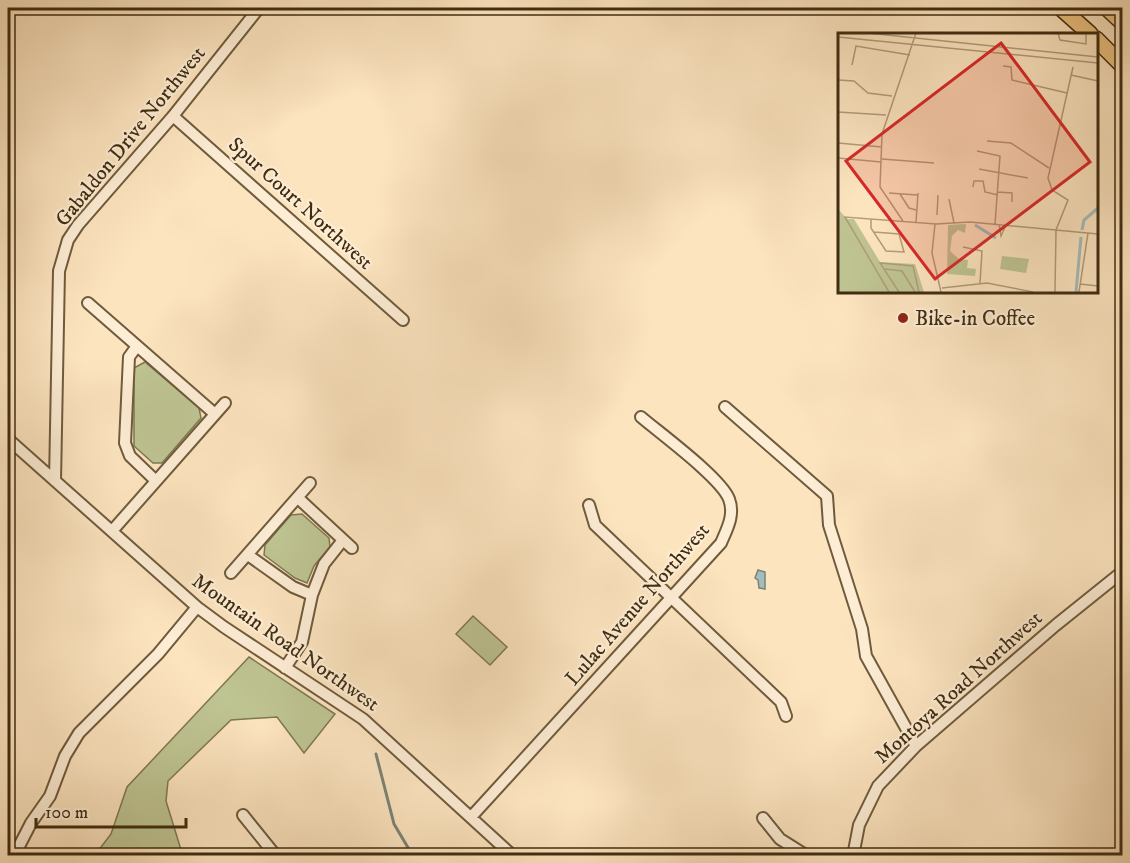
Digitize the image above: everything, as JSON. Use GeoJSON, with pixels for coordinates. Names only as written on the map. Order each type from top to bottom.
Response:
{"type":"FeatureCollection","features":[{"type":"Feature","properties":{"kind":"highway"},"geometry":{"type":"LineString","coordinates":[[1061,8],[1089,33]]}},
{"type":"Feature","properties":{"kind":"highway"},"geometry":{"type":"LineString","coordinates":[[1107,8],[1122,22]]}},
{"type":"Feature","properties":{"kind":"highway"},"geometry":{"type":"LineString","coordinates":[[1097,41],[1122,64]]}},
{"type":"Feature","properties":{"kind":"street","name":"Gabaldon Drive Northwest"},"geometry":{"type":"LineString","coordinates":[[55,481],[59,271],[68,240],[78,225],[173,116],[259,8]]}},
{"type":"Feature","properties":{"kind":"street","name":"Spur Court Northwest"},"geometry":{"type":"LineString","coordinates":[[173,116],[403,320]]}},
{"type":"Feature","properties":{"kind":"street"},"geometry":{"type":"LineString","coordinates":[[88,303],[215,414]]}},
{"type":"Feature","properties":{"kind":"street"},"geometry":{"type":"LineString","coordinates":[[137,346],[129,357],[125,443],[130,456],[156,481]]}},
{"type":"Feature","properties":{"kind":"street"},"geometry":{"type":"LineString","coordinates":[[112,531],[225,403]]}},
{"type":"Feature","properties":{"kind":"street"},"geometry":{"type":"LineString","coordinates":[[725,407],[827,496],[829,525],[862,629],[866,656],[916,746]]}},
{"type":"Feature","properties":{"kind":"street","name":"Lulac Avenue Northwest"},"geometry":{"type":"LineString","coordinates":[[471,816],[721,543],[731,520],[729,499],[717,481],[641,417]]}},
{"type":"Feature","properties":{"kind":"street","name":"Mountain Road Northwest"},"geometry":{"type":"LineString","coordinates":[[8,440],[197,606],[224,627],[363,719],[513,855]]}},
{"type":"Feature","properties":{"kind":"street"},"geometry":{"type":"LineString","coordinates":[[231,573],[310,483]]}},
{"type":"Feature","properties":{"kind":"street"},"geometry":{"type":"LineString","coordinates":[[298,498],[352,548]]}},
{"type":"Feature","properties":{"kind":"street"},"geometry":{"type":"LineString","coordinates":[[589,505],[595,525],[782,702],[786,716]]}},
{"type":"Feature","properties":{"kind":"street"},"geometry":{"type":"LineString","coordinates":[[285,668],[302,642],[312,595],[324,564],[343,540]]}},
{"type":"Feature","properties":{"kind":"street"},"geometry":{"type":"LineString","coordinates":[[248,555],[293,587],[312,595]]}},
{"type":"Feature","properties":{"kind":"street","name":"Montoya Road Northwest"},"geometry":{"type":"LineString","coordinates":[[853,855],[859,825],[878,786],[916,746],[1122,572]]}},
{"type":"Feature","properties":{"kind":"street"},"geometry":{"type":"LineString","coordinates":[[14,855],[31,823],[51,796],[65,756],[79,733],[158,654],[197,606]]}},
{"type":"Feature","properties":{"kind":"street"},"geometry":{"type":"LineString","coordinates":[[243,815],[276,855]]}},
{"type":"Feature","properties":{"kind":"street"},"geometry":{"type":"LineString","coordinates":[[763,818],[780,839],[807,855]]}},
{"type":"Feature","properties":{"kind":"green space"},"geometry":{"type":"Polygon","coordinates":[[[145,362],[199,408],[201,418],[162,463],[153,463],[134,446],[134,368],[145,362]]]}},
{"type":"Feature","properties":{"kind":"green space"},"geometry":{"type":"Polygon","coordinates":[[[302,514],[329,538],[330,547],[314,566],[307,583],[295,578],[264,555],[265,545],[291,515],[302,514]]]}},
{"type":"Feature","properties":{"kind":"green space"},"geometry":{"type":"Polygon","coordinates":[[[473,616],[507,647],[490,665],[456,634],[473,616]]]}},
{"type":"Feature","properties":{"kind":"green space"},"geometry":{"type":"Polygon","coordinates":[[[249,657],[335,714],[304,753],[277,717],[231,720],[168,781],[166,801],[182,853],[185,855],[95,855],[111,834],[127,787],[249,657]]]}},
{"type":"Feature","properties":{"kind":"water"},"geometry":{"type":"Polygon","coordinates":[[[758,570],[765,572],[765,589],[759,588],[758,580],[755,578],[758,570]]]}},
{"type":"Feature","properties":{"kind":"waterway"},"geometry":{"type":"LineString","coordinates":[[376,754],[394,824],[413,856]]}},
{"type":"Feature","properties":{"kind":"place","name":"Bike-in Coffee"},"geometry":{"type":"Point","coordinates":[903,318]}}]}
